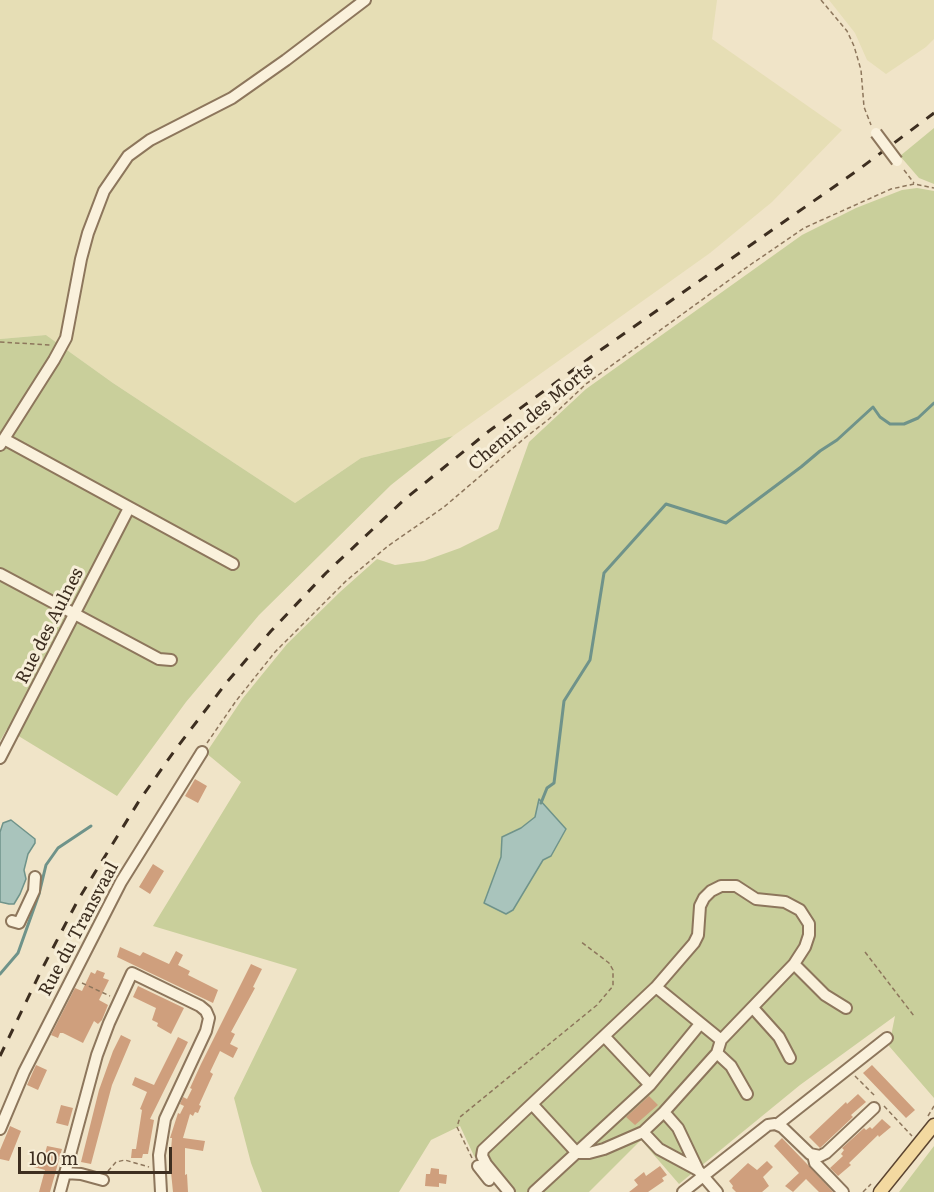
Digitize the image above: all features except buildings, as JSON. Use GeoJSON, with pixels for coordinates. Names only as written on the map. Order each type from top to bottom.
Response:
{"type":"FeatureCollection","features":[{"type":"Feature","properties":{"kind":"main road"},"geometry":{"type":"LineString","coordinates":[[880,1192],[934,1125]]}},
{"type":"Feature","properties":{"kind":"street"},"geometry":{"type":"LineString","coordinates":[[233,564],[2,442],[63,345],[68,332],[79,268],[88,233],[104,191],[128,156],[150,140],[232,98],[365,0]]}},
{"type":"Feature","properties":{"kind":"street"},"geometry":{"type":"LineString","coordinates":[[876,133],[897,160]]}},
{"type":"Feature","properties":{"kind":"street","name":"Rue des Aulnes"},"geometry":{"type":"LineString","coordinates":[[0,758],[129,508]]}},
{"type":"Feature","properties":{"kind":"street"},"geometry":{"type":"LineString","coordinates":[[0,574],[159,659],[171,660]]}},
{"type":"Feature","properties":{"kind":"street","name":"Rue du Transvaal"},"geometry":{"type":"LineString","coordinates":[[0,1130],[16,1090],[126,873],[202,752]]}},
{"type":"Feature","properties":{"kind":"street"},"geometry":{"type":"LineString","coordinates":[[12,921],[20,923],[34,891],[35,877]]}},
{"type":"Feature","properties":{"kind":"street"},"geometry":{"type":"LineString","coordinates":[[509,1192],[490,1171],[484,1160],[482,1153],[486,1146],[656,987],[694,943],[699,930],[700,906],[711,891],[721,886],[736,886],[760,900],[785,902],[800,910],[809,924],[809,935],[805,947],[794,964],[721,1040],[717,1053],[643,1132],[604,1149],[577,1153],[532,1104]]}},
{"type":"Feature","properties":{"kind":"street"},"geometry":{"type":"LineString","coordinates":[[794,964],[825,995],[846,1008]]}},
{"type":"Feature","properties":{"kind":"street"},"geometry":{"type":"LineString","coordinates":[[60,1192],[94,1064],[132,973],[200,1006],[209,1018],[206,1031],[165,1119],[159,1167],[161,1192]]}},
{"type":"Feature","properties":{"kind":"street"},"geometry":{"type":"LineString","coordinates":[[656,987],[721,1040]]}},
{"type":"Feature","properties":{"kind":"street"},"geometry":{"type":"LineString","coordinates":[[753,1008],[779,1037],[790,1058]]}},
{"type":"Feature","properties":{"kind":"street"},"geometry":{"type":"LineString","coordinates":[[534,1192],[650,1085],[700,1024]]}},
{"type":"Feature","properties":{"kind":"street"},"geometry":{"type":"LineString","coordinates":[[604,1036],[650,1085]]}},
{"type":"Feature","properties":{"kind":"street"},"geometry":{"type":"LineString","coordinates":[[778,1124],[887,1038]]}},
{"type":"Feature","properties":{"kind":"street"},"geometry":{"type":"LineString","coordinates":[[717,1053],[731,1066],[747,1094]]}},
{"type":"Feature","properties":{"kind":"street"},"geometry":{"type":"LineString","coordinates":[[813,1155],[820,1156],[826,1153],[874,1108]]}},
{"type":"Feature","properties":{"kind":"street"},"geometry":{"type":"LineString","coordinates":[[664,1112],[680,1132],[700,1173],[717,1192]]}},
{"type":"Feature","properties":{"kind":"street"},"geometry":{"type":"LineString","coordinates":[[683,1192],[700,1173],[764,1127],[778,1124],[790,1132],[813,1155],[815,1163],[843,1192]]}},
{"type":"Feature","properties":{"kind":"street"},"geometry":{"type":"LineString","coordinates":[[643,1132],[665,1153],[700,1173]]}},
{"type":"Feature","properties":{"kind":"street"},"geometry":{"type":"LineString","coordinates":[[478,1166],[499,1192]]}},
{"type":"Feature","properties":{"kind":"street"},"geometry":{"type":"LineString","coordinates":[[65,1173],[81,1174],[104,1180]]}},
{"type":"Feature","properties":{"kind":"path"},"geometry":{"type":"LineString","coordinates":[[821,0],[847,32],[854,46],[861,70],[866,112],[876,133]]}},
{"type":"Feature","properties":{"kind":"path"},"geometry":{"type":"LineString","coordinates":[[897,160],[914,184]]}},
{"type":"Feature","properties":{"kind":"path","name":"Chemin des Morts"},"geometry":{"type":"LineString","coordinates":[[202,752],[236,701],[275,652],[346,581],[388,546],[444,507],[549,419],[586,384],[796,233],[819,220],[891,189],[914,184],[934,188]]}},
{"type":"Feature","properties":{"kind":"path"},"geometry":{"type":"LineString","coordinates":[[0,342],[63,345]]}},
{"type":"Feature","properties":{"kind":"path"},"geometry":{"type":"LineString","coordinates":[[478,1166],[459,1131],[457,1123],[460,1117],[597,1005],[613,986],[613,970],[609,963],[580,941]]}},
{"type":"Feature","properties":{"kind":"path"},"geometry":{"type":"LineString","coordinates":[[865,952],[914,1016]]}},
{"type":"Feature","properties":{"kind":"path"},"geometry":{"type":"LineString","coordinates":[[71,979],[119,1000]]}},
{"type":"Feature","properties":{"kind":"path"},"geometry":{"type":"LineString","coordinates":[[104,1180],[109,1169],[116,1162],[131,1161],[145,1167],[159,1167]]}},
{"type":"Feature","properties":{"kind":"shaded area"},"geometry":{"type":"Polygon","coordinates":[[[0,0],[717,0],[712,39],[842,130],[772,202],[710,253],[453,436],[361,458],[295,503],[113,383],[46,335],[0,339],[0,0]]]}},
{"type":"Feature","properties":{"kind":"shaded area"},"geometry":{"type":"Polygon","coordinates":[[[829,0],[934,0],[934,39],[886,74],[867,60],[855,33],[829,0]]]}},
{"type":"Feature","properties":{"kind":"green space"},"geometry":{"type":"Polygon","coordinates":[[[934,128],[934,184],[919,178],[900,156],[934,128]]]}},
{"type":"Feature","properties":{"kind":"green space"},"geometry":{"type":"Polygon","coordinates":[[[917,188],[934,191],[934,1098],[889,1046],[895,1016],[800,1085],[679,1184],[641,1140],[589,1192],[505,1192],[474,1156],[460,1126],[431,1140],[399,1192],[262,1192],[251,1163],[234,1098],[297,969],[153,926],[241,782],[206,753],[243,698],[287,644],[377,559],[395,565],[424,561],[460,548],[498,529],[529,442],[586,389],[802,235],[856,208],[902,190],[917,188]]]}},
{"type":"Feature","properties":{"kind":"green space"},"geometry":{"type":"Polygon","coordinates":[[[46,335],[113,383],[295,503],[361,458],[453,436],[391,485],[259,615],[186,702],[117,796],[7,729],[0,741],[0,339],[46,335]]]}},
{"type":"Feature","properties":{"kind":"green space"},"geometry":{"type":"Polygon","coordinates":[[[934,1146],[934,1192],[899,1192],[934,1146]]]}},
{"type":"Feature","properties":{"kind":"water"},"geometry":{"type":"Polygon","coordinates":[[[539,799],[566,829],[551,856],[543,860],[513,910],[506,914],[484,903],[501,857],[502,837],[521,828],[535,817],[539,799]]]}},
{"type":"Feature","properties":{"kind":"water"},"geometry":{"type":"Polygon","coordinates":[[[11,820],[35,839],[24,870],[26,879],[14,904],[0,902],[0,832],[3,823],[11,820]]]}},
{"type":"Feature","properties":{"kind":"waterway"},"geometry":{"type":"LineString","coordinates":[[541,803],[547,788],[554,783],[564,701],[590,660],[604,573],[666,504],[726,523],[837,440],[873,407],[880,417],[890,424],[904,424],[918,418],[934,403]]}},
{"type":"Feature","properties":{"kind":"waterway"},"geometry":{"type":"LineString","coordinates":[[0,974],[18,953],[39,894],[46,865],[58,848],[91,826]]}},
{"type":"Feature","properties":{"kind":"railway"},"geometry":{"type":"LineString","coordinates":[[0,1056],[78,900],[139,801],[227,682],[326,573],[405,499],[489,431],[858,170],[934,113]]}}]}
